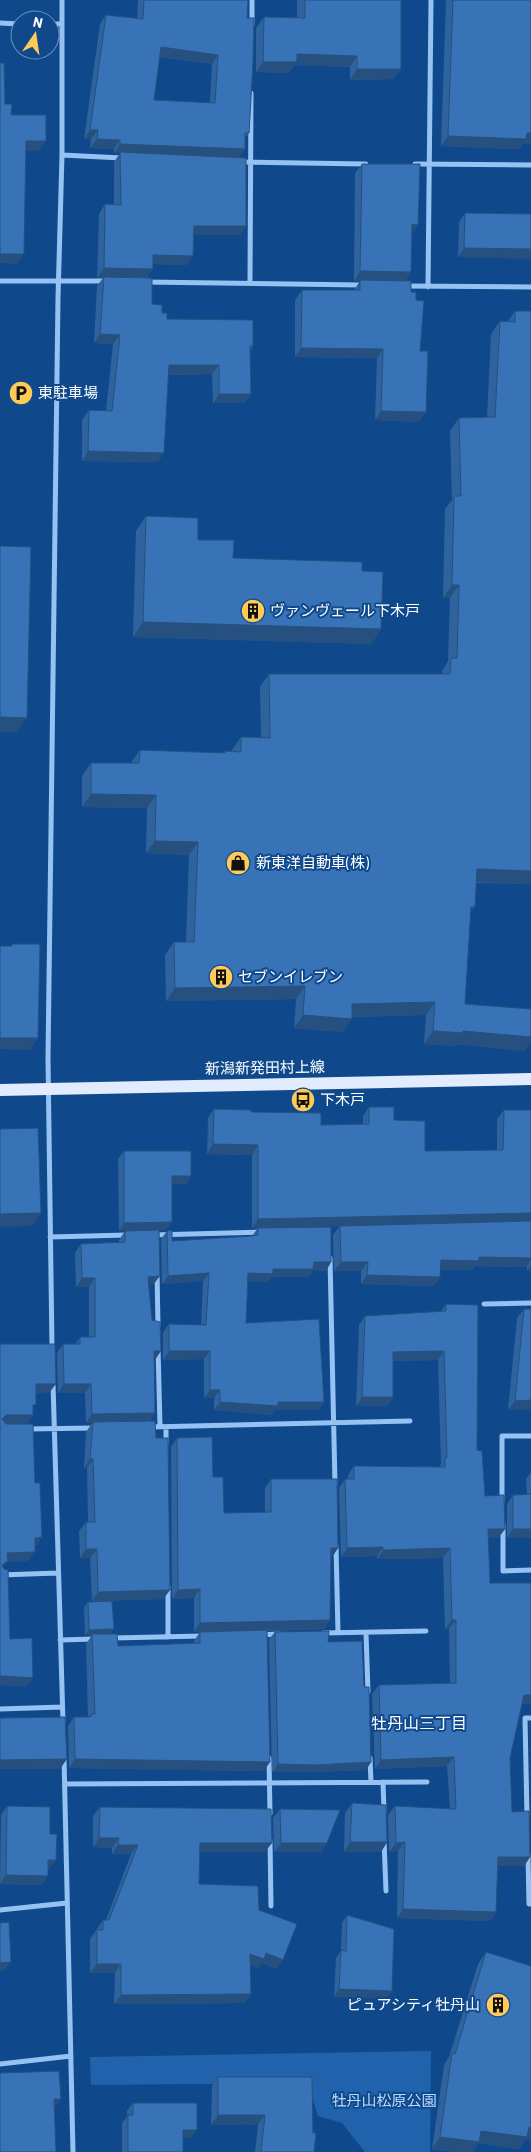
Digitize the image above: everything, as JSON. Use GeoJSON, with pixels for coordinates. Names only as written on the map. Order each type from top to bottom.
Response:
{"type":"FeatureCollection","features":[{"type":"Feature","properties":{"kind":"main road","name":"新潟新発田村上線"},"geometry":{"type":"LineString","coordinates":[[0,1090],[531,1079]]}},
{"type":"Feature","properties":{"kind":"street"},"geometry":{"type":"LineString","coordinates":[[52,1352],[49,1088],[52,749],[62,156],[62,0]]}},
{"type":"Feature","properties":{"kind":"street"},"geometry":{"type":"LineString","coordinates":[[252,0],[252,29]]}},
{"type":"Feature","properties":{"kind":"street"},"geometry":{"type":"LineString","coordinates":[[428,287],[432,0]]}},
{"type":"Feature","properties":{"kind":"street"},"geometry":{"type":"LineString","coordinates":[[250,282],[251,86]]}},
{"type":"Feature","properties":{"kind":"street"},"geometry":{"type":"LineString","coordinates":[[62,156],[132,158]]}},
{"type":"Feature","properties":{"kind":"street"},"geometry":{"type":"LineString","coordinates":[[231,162],[370,164]]}},
{"type":"Feature","properties":{"kind":"street"},"geometry":{"type":"LineString","coordinates":[[409,164],[531,165]]}},
{"type":"Feature","properties":{"kind":"street"},"geometry":{"type":"LineString","coordinates":[[0,280],[116,282]]}},
{"type":"Feature","properties":{"kind":"street"},"geometry":{"type":"LineString","coordinates":[[135,282],[369,285]]}},
{"type":"Feature","properties":{"kind":"street"},"geometry":{"type":"LineString","coordinates":[[399,286],[531,287]]}},
{"type":"Feature","properties":{"kind":"street"},"geometry":{"type":"LineString","coordinates":[[147,1235],[272,1232]]}},
{"type":"Feature","properties":{"kind":"street"},"geometry":{"type":"LineString","coordinates":[[157,1234],[157,1244]]}},
{"type":"Feature","properties":{"kind":"street"},"geometry":{"type":"LineString","coordinates":[[50,1237],[138,1235]]}},
{"type":"Feature","properties":{"kind":"street"},"geometry":{"type":"LineString","coordinates":[[330,1250],[335,1490]]}},
{"type":"Feature","properties":{"kind":"street"},"geometry":{"type":"LineString","coordinates":[[157,1263],[158,1331]]}},
{"type":"Feature","properties":{"kind":"street"},"geometry":{"type":"LineString","coordinates":[[484,1304],[531,1303]]}},
{"type":"Feature","properties":{"kind":"street"},"geometry":{"type":"LineString","coordinates":[[158,1340],[160,1427]]}},
{"type":"Feature","properties":{"kind":"street"},"geometry":{"type":"LineString","coordinates":[[53,1380],[63,1726]]}},
{"type":"Feature","properties":{"kind":"street"},"geometry":{"type":"LineString","coordinates":[[140,1427],[410,1420]]}},
{"type":"Feature","properties":{"kind":"street"},"geometry":{"type":"LineString","coordinates":[[166,1427],[166,1446]]}},
{"type":"Feature","properties":{"kind":"street"},"geometry":{"type":"LineString","coordinates":[[18,1429],[102,1428]]}},
{"type":"Feature","properties":{"kind":"street"},"geometry":{"type":"LineString","coordinates":[[503,1513],[502,1436],[531,1436]]}},
{"type":"Feature","properties":{"kind":"street"},"geometry":{"type":"LineString","coordinates":[[503,1523],[503,1571],[531,1570]]}},
{"type":"Feature","properties":{"kind":"street"},"geometry":{"type":"LineString","coordinates":[[336,1537],[338,1633]]}},
{"type":"Feature","properties":{"kind":"street"},"geometry":{"type":"LineString","coordinates":[[0,1575],[58,1573]]}},
{"type":"Feature","properties":{"kind":"street"},"geometry":{"type":"LineString","coordinates":[[168,1580],[168,1637]]}},
{"type":"Feature","properties":{"kind":"street"},"geometry":{"type":"LineString","coordinates":[[320,1634],[426,1631]]}},
{"type":"Feature","properties":{"kind":"street"},"geometry":{"type":"LineString","coordinates":[[366,1632],[368,1702]]}},
{"type":"Feature","properties":{"kind":"street"},"geometry":{"type":"LineString","coordinates":[[255,1635],[283,1634]]}},
{"type":"Feature","properties":{"kind":"street"},"geometry":{"type":"LineString","coordinates":[[265,1635],[265,1644]]}},
{"type":"Feature","properties":{"kind":"street"},"geometry":{"type":"LineString","coordinates":[[109,1639],[207,1636]]}},
{"type":"Feature","properties":{"kind":"street"},"geometry":{"type":"LineString","coordinates":[[60,1640],[99,1639]]}},
{"type":"Feature","properties":{"kind":"street"},"geometry":{"type":"LineString","coordinates":[[0,1709],[62,1707]]}},
{"type":"Feature","properties":{"kind":"street"},"geometry":{"type":"LineString","coordinates":[[528,1826],[525,1718],[531,1718]]}},
{"type":"Feature","properties":{"kind":"street"},"geometry":{"type":"LineString","coordinates":[[370,1752],[370,1782]]}},
{"type":"Feature","properties":{"kind":"street"},"geometry":{"type":"LineString","coordinates":[[269,1753],[270,1821]]}},
{"type":"Feature","properties":{"kind":"street"},"geometry":{"type":"LineString","coordinates":[[64,1755],[73,2152]]}},
{"type":"Feature","properties":{"kind":"street"},"geometry":{"type":"LineString","coordinates":[[383,1782],[384,1822]]}},
{"type":"Feature","properties":{"kind":"street"},"geometry":{"type":"LineString","coordinates":[[65,1784],[427,1782]]}},
{"type":"Feature","properties":{"kind":"street"},"geometry":{"type":"LineString","coordinates":[[270,1830],[271,1906]]}},
{"type":"Feature","properties":{"kind":"street"},"geometry":{"type":"LineString","coordinates":[[384,1832],[386,1891]]}},
{"type":"Feature","properties":{"kind":"street"},"geometry":{"type":"LineString","coordinates":[[528,1846],[529,1904],[531,1904]]}},
{"type":"Feature","properties":{"kind":"street"},"geometry":{"type":"LineString","coordinates":[[0,1910],[67,1903]]}},
{"type":"Feature","properties":{"kind":"street"},"geometry":{"type":"LineString","coordinates":[[0,2064],[71,2056]]}},
{"type":"Feature","properties":{"kind":"green space","name":"牡丹山松原公園"},"geometry":{"type":"Polygon","coordinates":[[[431,2051],[430,2152],[365,2152],[342,2123],[318,2116],[308,2083],[91,2085],[90,2057],[431,2051]]]}},
{"type":"Feature","properties":{"kind":"building"},"geometry":{"type":"Polygon","coordinates":[[[144,0],[248,0],[247,18],[254,18],[249,133],[245,133],[245,149],[120,144],[120,140],[97,139],[98,130],[90,130],[106,15],[143,19],[144,0]],[[161,47],[154,100],[215,103],[218,55],[161,47]]]}},
{"type":"Feature","properties":{"kind":"building"},"geometry":{"type":"Polygon","coordinates":[[[305,0],[401,0],[401,69],[357,69],[357,56],[297,54],[297,62],[263,62],[264,17],[305,18],[305,0]]]}},
{"type":"Feature","properties":{"kind":"building"},"geometry":{"type":"Polygon","coordinates":[[[453,0],[531,0],[531,133],[527,133],[526,139],[448,136],[453,0]]]}},
{"type":"Feature","properties":{"kind":"building"},"geometry":{"type":"Polygon","coordinates":[[[0,63],[4,63],[5,104],[12,104],[11,115],[46,115],[46,141],[26,141],[24,254],[0,254],[0,63]]]}},
{"type":"Feature","properties":{"kind":"building"},"geometry":{"type":"Polygon","coordinates":[[[120,152],[246,158],[246,226],[194,226],[193,256],[153,255],[153,269],[104,268],[105,204],[121,205],[120,152]]]}},
{"type":"Feature","properties":{"kind":"building"},"geometry":{"type":"Polygon","coordinates":[[[362,164],[420,164],[418,225],[412,224],[411,272],[360,271],[362,164]]]}},
{"type":"Feature","properties":{"kind":"building"},"geometry":{"type":"Polygon","coordinates":[[[465,213],[531,214],[531,249],[464,248],[465,213]]]}},
{"type":"Feature","properties":{"kind":"building"},"geometry":{"type":"Polygon","coordinates":[[[104,277],[152,278],[152,304],[162,305],[162,313],[167,313],[167,319],[253,320],[253,346],[250,346],[251,394],[219,394],[219,365],[169,365],[164,453],[88,451],[89,410],[112,411],[120,335],[100,334],[104,277]]]}},
{"type":"Feature","properties":{"kind":"building"},"geometry":{"type":"Polygon","coordinates":[[[360,280],[411,281],[411,292],[416,292],[416,300],[424,301],[420,351],[428,351],[426,412],[381,411],[383,349],[301,348],[302,290],[360,290],[360,280]]]}},
{"type":"Feature","properties":{"kind":"building"},"geometry":{"type":"Polygon","coordinates":[[[515,311],[531,311],[531,871],[477,869],[475,907],[471,907],[465,1004],[531,1009],[531,1037],[463,1031],[463,1033],[433,1031],[435,1002],[352,1004],[352,1019],[303,1015],[305,986],[175,988],[174,942],[194,942],[198,842],[155,841],[156,795],[91,794],[91,763],[139,763],[140,750],[241,752],[241,737],[270,738],[269,674],[450,674],[451,658],[457,658],[459,585],[452,585],[454,496],[461,496],[459,418],[495,417],[500,321],[515,322],[515,311]]]}},
{"type":"Feature","properties":{"kind":"building","name":"ヴァンヴェール下木戸"},"geometry":{"type":"Polygon","coordinates":[[[146,516],[198,518],[198,540],[234,540],[233,558],[362,562],[362,571],[383,572],[381,629],[143,622],[146,516]]]}},
{"type":"Feature","properties":{"kind":"building"},"geometry":{"type":"Polygon","coordinates":[[[0,546],[31,547],[27,718],[0,717],[0,546]]]}},
{"type":"Feature","properties":{"kind":"building"},"geometry":{"type":"Polygon","coordinates":[[[12,944],[40,944],[38,1038],[0,1038],[0,946],[12,946],[12,944]]]}},
{"type":"Feature","properties":{"kind":"building"},"geometry":{"type":"Polygon","coordinates":[[[369,1107],[394,1107],[394,1120],[425,1121],[425,1151],[503,1150],[504,1110],[531,1110],[531,1213],[258,1219],[258,1145],[213,1144],[214,1109],[251,1110],[251,1112],[321,1113],[321,1125],[369,1124],[369,1107]]]}},
{"type":"Feature","properties":{"kind":"building"},"geometry":{"type":"Polygon","coordinates":[[[38,1128],[41,1213],[0,1214],[0,1129],[38,1128]]]}},
{"type":"Feature","properties":{"kind":"building"},"geometry":{"type":"Polygon","coordinates":[[[124,1151],[191,1151],[191,1176],[172,1176],[172,1222],[124,1223],[124,1151]]]}},
{"type":"Feature","properties":{"kind":"building"},"geometry":{"type":"Polygon","coordinates":[[[531,1221],[531,1258],[479,1257],[479,1261],[441,1260],[440,1277],[367,1275],[368,1262],[341,1262],[340,1226],[531,1221]]]}},
{"type":"Feature","properties":{"kind":"building"},"geometry":{"type":"Polygon","coordinates":[[[331,1227],[331,1262],[314,1262],[313,1269],[273,1269],[273,1274],[248,1273],[246,1323],[319,1319],[324,1402],[278,1402],[278,1406],[220,1402],[220,1390],[210,1390],[210,1351],[169,1351],[169,1324],[206,1325],[209,1273],[168,1276],[167,1231],[172,1230],[172,1241],[253,1236],[258,1235],[258,1228],[331,1227]]]}},
{"type":"Feature","properties":{"kind":"building"},"geometry":{"type":"Polygon","coordinates":[[[159,1230],[160,1276],[148,1277],[152,1320],[160,1322],[161,1351],[154,1351],[155,1413],[92,1414],[91,1384],[64,1384],[63,1344],[80,1344],[80,1337],[95,1337],[95,1278],[82,1278],[81,1244],[125,1242],[125,1231],[159,1230]]]}},
{"type":"Feature","properties":{"kind":"building"},"geometry":{"type":"Polygon","coordinates":[[[446,1304],[478,1305],[477,1450],[482,1451],[485,1496],[504,1495],[505,1529],[488,1529],[490,1583],[531,1583],[531,1695],[524,1695],[510,1758],[512,1812],[529,1811],[530,1857],[498,1857],[496,1912],[403,1909],[405,1842],[396,1843],[395,1806],[456,1809],[454,1757],[381,1760],[379,1685],[456,1683],[456,1620],[452,1620],[450,1548],[383,1550],[383,1547],[347,1548],[345,1479],[354,1479],[354,1466],[445,1467],[445,1458],[447,1457],[444,1351],[393,1352],[393,1397],[362,1397],[365,1316],[446,1311],[446,1304]]]}},
{"type":"Feature","properties":{"kind":"building"},"geometry":{"type":"Polygon","coordinates":[[[524,1309],[531,1309],[531,1400],[515,1401],[524,1309]]]}},
{"type":"Feature","properties":{"kind":"building"},"geometry":{"type":"Polygon","coordinates":[[[0,1344],[55,1344],[56,1384],[36,1384],[36,1405],[33,1405],[33,1415],[6,1415],[2,1419],[6,1424],[33,1424],[35,1483],[40,1483],[42,1537],[35,1538],[35,1552],[7,1553],[8,1561],[2,1565],[4,1569],[8,1570],[10,1639],[32,1638],[33,1678],[0,1676],[0,1344]]]}},
{"type":"Feature","properties":{"kind":"building"},"geometry":{"type":"Polygon","coordinates":[[[155,1421],[156,1438],[168,1438],[170,1590],[98,1592],[97,1549],[86,1549],[86,1522],[95,1522],[93,1459],[90,1459],[93,1422],[155,1421]]]}},
{"type":"Feature","properties":{"kind":"building"},"geometry":{"type":"Polygon","coordinates":[[[212,1437],[213,1477],[223,1477],[224,1513],[271,1512],[271,1479],[337,1479],[338,1548],[331,1548],[330,1620],[200,1623],[200,1589],[178,1590],[177,1438],[212,1437]]]}},
{"type":"Feature","properties":{"kind":"building"},"geometry":{"type":"Polygon","coordinates":[[[531,1494],[531,1529],[513,1529],[513,1495],[531,1494]]]}},
{"type":"Feature","properties":{"kind":"building"},"geometry":{"type":"Polygon","coordinates":[[[112,1601],[114,1629],[89,1630],[88,1602],[112,1601]]]}},
{"type":"Feature","properties":{"kind":"building"},"geometry":{"type":"Polygon","coordinates":[[[267,1630],[270,1762],[75,1759],[74,1717],[91,1717],[91,1714],[95,1714],[92,1634],[117,1634],[118,1646],[200,1643],[200,1632],[267,1630]]]}},
{"type":"Feature","properties":{"kind":"building"},"geometry":{"type":"Polygon","coordinates":[[[329,1631],[328,1642],[362,1641],[364,1687],[369,1687],[371,1762],[315,1765],[278,1764],[275,1632],[329,1631]]]}},
{"type":"Feature","properties":{"kind":"building"},"geometry":{"type":"Polygon","coordinates":[[[65,1717],[67,1759],[0,1760],[0,1718],[65,1717]]]}},
{"type":"Feature","properties":{"kind":"building"},"geometry":{"type":"Polygon","coordinates":[[[352,1803],[386,1805],[387,1842],[350,1842],[352,1803]]]}},
{"type":"Feature","properties":{"kind":"building"},"geometry":{"type":"Polygon","coordinates":[[[7,1806],[50,1807],[50,1834],[57,1834],[56,1860],[48,1860],[48,1876],[6,1875],[7,1806]]]}},
{"type":"Feature","properties":{"kind":"building"},"geometry":{"type":"Polygon","coordinates":[[[100,1807],[271,1809],[272,1843],[200,1843],[199,1884],[258,1886],[259,1910],[297,1924],[283,1960],[266,1953],[264,1959],[250,1954],[251,1994],[121,1995],[121,1964],[97,1964],[97,1930],[103,1930],[103,1920],[109,1920],[138,1845],[118,1845],[119,1838],[99,1838],[100,1807]]]}},
{"type":"Feature","properties":{"kind":"building"},"geometry":{"type":"Polygon","coordinates":[[[280,1809],[340,1810],[327,1843],[281,1843],[280,1809]]]}},
{"type":"Feature","properties":{"kind":"building"},"geometry":{"type":"Polygon","coordinates":[[[347,1915],[394,1929],[392,1991],[339,1989],[341,1950],[346,1951],[347,1915]]]}},
{"type":"Feature","properties":{"kind":"building"},"geometry":{"type":"Polygon","coordinates":[[[9,1922],[11,1962],[0,1963],[0,1923],[9,1922]]]}},
{"type":"Feature","properties":{"kind":"building"},"geometry":{"type":"Polygon","coordinates":[[[486,1952],[531,1966],[531,2128],[529,2127],[527,2137],[481,2131],[479,2142],[440,2137],[452,2053],[455,2054],[486,1952]]]}},
{"type":"Feature","properties":{"kind":"building"},"geometry":{"type":"Polygon","coordinates":[[[59,2071],[61,2099],[54,2099],[56,2152],[0,2152],[0,2073],[59,2071]]]}},
{"type":"Feature","properties":{"kind":"building"},"geometry":{"type":"Polygon","coordinates":[[[218,2077],[312,2077],[313,2133],[316,2133],[314,2152],[261,2152],[265,2115],[218,2115],[218,2077]]]}},
{"type":"Feature","properties":{"kind":"building"},"geometry":{"type":"Polygon","coordinates":[[[133,2103],[197,2103],[197,2130],[183,2130],[183,2152],[128,2152],[128,2115],[133,2115],[133,2103]]]}},
{"type":"Feature","properties":{"kind":"place","name":"東駐車場"},"geometry":{"type":"Point","coordinates":[21,393]}},
{"type":"Feature","properties":{"kind":"place","name":"ヴァンヴェール下木戸"},"geometry":{"type":"Point","coordinates":[253,611]}},
{"type":"Feature","properties":{"kind":"place","name":"新東洋自動車(株)"},"geometry":{"type":"Point","coordinates":[238,863]}},
{"type":"Feature","properties":{"kind":"place","name":"セブンイレブン"},"geometry":{"type":"Point","coordinates":[221,977]}},
{"type":"Feature","properties":{"kind":"place","name":"下木戸"},"geometry":{"type":"Point","coordinates":[303,1100]}},
{"type":"Feature","properties":{"kind":"place","name":"ピュアシティ牡丹山"},"geometry":{"type":"Point","coordinates":[498,2005]}},
{"type":"Feature","properties":{"kind":"district","name":"牡丹山三丁目"},"geometry":{"type":"Point","coordinates":[419,1723]}}]}
